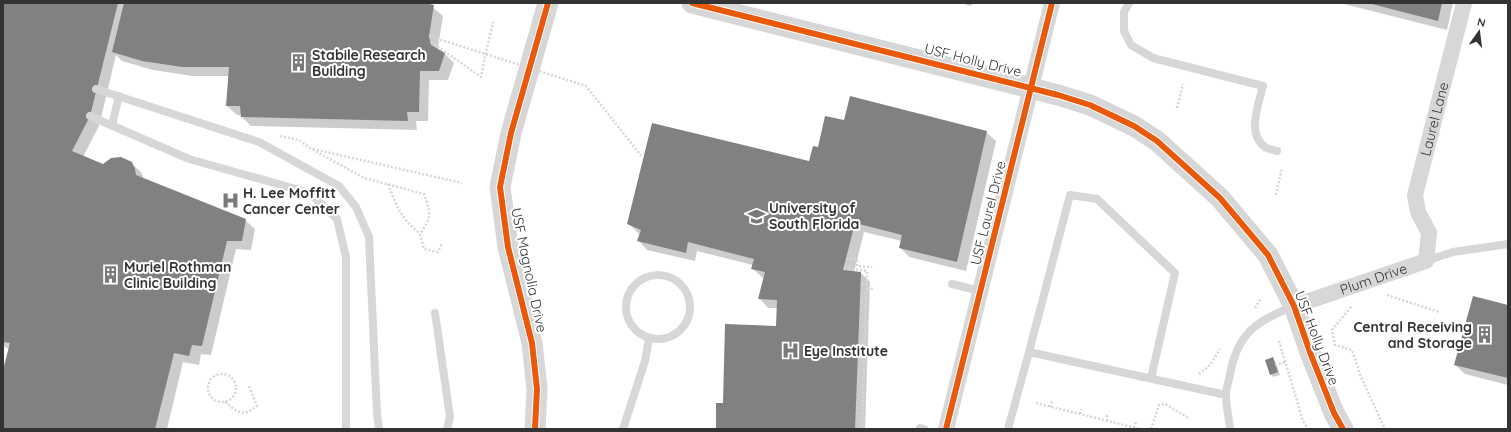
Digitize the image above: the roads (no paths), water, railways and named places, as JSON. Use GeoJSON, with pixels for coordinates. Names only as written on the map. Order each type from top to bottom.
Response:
{"type":"FeatureCollection","features":[{"type":"Feature","properties":{"kind":"street","name":"USF Magnolia Drive"},"geometry":{"type":"LineString","coordinates":[[535,429],[537,389],[532,343],[508,247],[500,187],[511,133],[548,3]]}},
{"type":"Feature","properties":{"kind":"street","name":"USF Holly Drive"},"geometry":{"type":"LineString","coordinates":[[692,3],[1032,87],[1090,105],[1134,126],[1157,141],[1220,198],[1268,255],[1294,306],[1311,355],[1334,413],[1343,429]]}},
{"type":"Feature","properties":{"kind":"street","name":"USF Laurel Drive"},"geometry":{"type":"LineString","coordinates":[[946,429],[1052,3]]}},
{"type":"Feature","properties":{"kind":"street","name":"Laurel Lane"},"geometry":{"type":"LineString","coordinates":[[1426,261],[1429,233],[1418,212],[1415,195],[1464,3]]}},
{"type":"Feature","properties":{"kind":"street","name":"Plum Drive"},"geometry":{"type":"LineString","coordinates":[[1294,306],[1426,261]]}},
{"type":"Feature","properties":{"kind":"lane"},"geometry":{"type":"LineString","coordinates":[[1129,3],[1124,12],[1124,30],[1131,45],[1153,58],[1262,86],[1255,127],[1257,138],[1265,148],[1277,151]]}},
{"type":"Feature","properties":{"kind":"lane"},"geometry":{"type":"LineString","coordinates":[[96,89],[259,142],[339,186],[356,207],[369,237],[377,414],[379,429]]}},
{"type":"Feature","properties":{"kind":"lane"},"geometry":{"type":"LineString","coordinates":[[112,125],[119,96]]}},
{"type":"Feature","properties":{"kind":"lane"},"geometry":{"type":"LineString","coordinates":[[90,116],[189,159],[310,193],[337,219],[346,257],[346,429]]}},
{"type":"Feature","properties":{"kind":"lane"},"geometry":{"type":"LineString","coordinates":[[1008,429],[1070,195],[1097,199],[1176,273],[1151,378]]}},
{"type":"Feature","properties":{"kind":"lane"},"geometry":{"type":"LineString","coordinates":[[1426,261],[1453,252],[1508,244]]}},
{"type":"Feature","properties":{"kind":"lane"},"geometry":{"type":"LineString","coordinates":[[661,275],[680,284],[689,298],[690,309],[686,324],[677,334],[664,339],[649,339],[633,330],[626,317],[625,304],[634,285],[649,276],[661,275]]}},
{"type":"Feature","properties":{"kind":"lane"},"geometry":{"type":"LineString","coordinates":[[952,284],[980,292]]}},
{"type":"Feature","properties":{"kind":"lane"},"geometry":{"type":"LineString","coordinates":[[1230,429],[1226,395],[1233,358],[1242,338],[1269,316],[1294,306]]}},
{"type":"Feature","properties":{"kind":"lane"},"geometry":{"type":"LineString","coordinates":[[435,313],[450,417],[447,429]]}},
{"type":"Feature","properties":{"kind":"lane"},"geometry":{"type":"LineString","coordinates":[[622,429],[645,360],[649,339]]}},
{"type":"Feature","properties":{"kind":"lane"},"geometry":{"type":"LineString","coordinates":[[1029,352],[1226,395]]}},
{"type":"Feature","properties":{"kind":"place","name":"Stabile Research Building"},"geometry":{"type":"Point","coordinates":[299,63]}},
{"type":"Feature","properties":{"kind":"place","name":"H. Lee Moffitt Cancer Center"},"geometry":{"type":"Point","coordinates":[230,201]}},
{"type":"Feature","properties":{"kind":"place","name":"University of South Florida"},"geometry":{"type":"Point","coordinates":[756,216]}},
{"type":"Feature","properties":{"kind":"place","name":"Muriel Rothman Clinic Building"},"geometry":{"type":"Point","coordinates":[111,275]}},
{"type":"Feature","properties":{"kind":"place","name":"Central Receiving and Storage"},"geometry":{"type":"Point","coordinates":[1485,335]}},
{"type":"Feature","properties":{"kind":"place","name":"Eye Institute"},"geometry":{"type":"Point","coordinates":[791,351]}}]}
